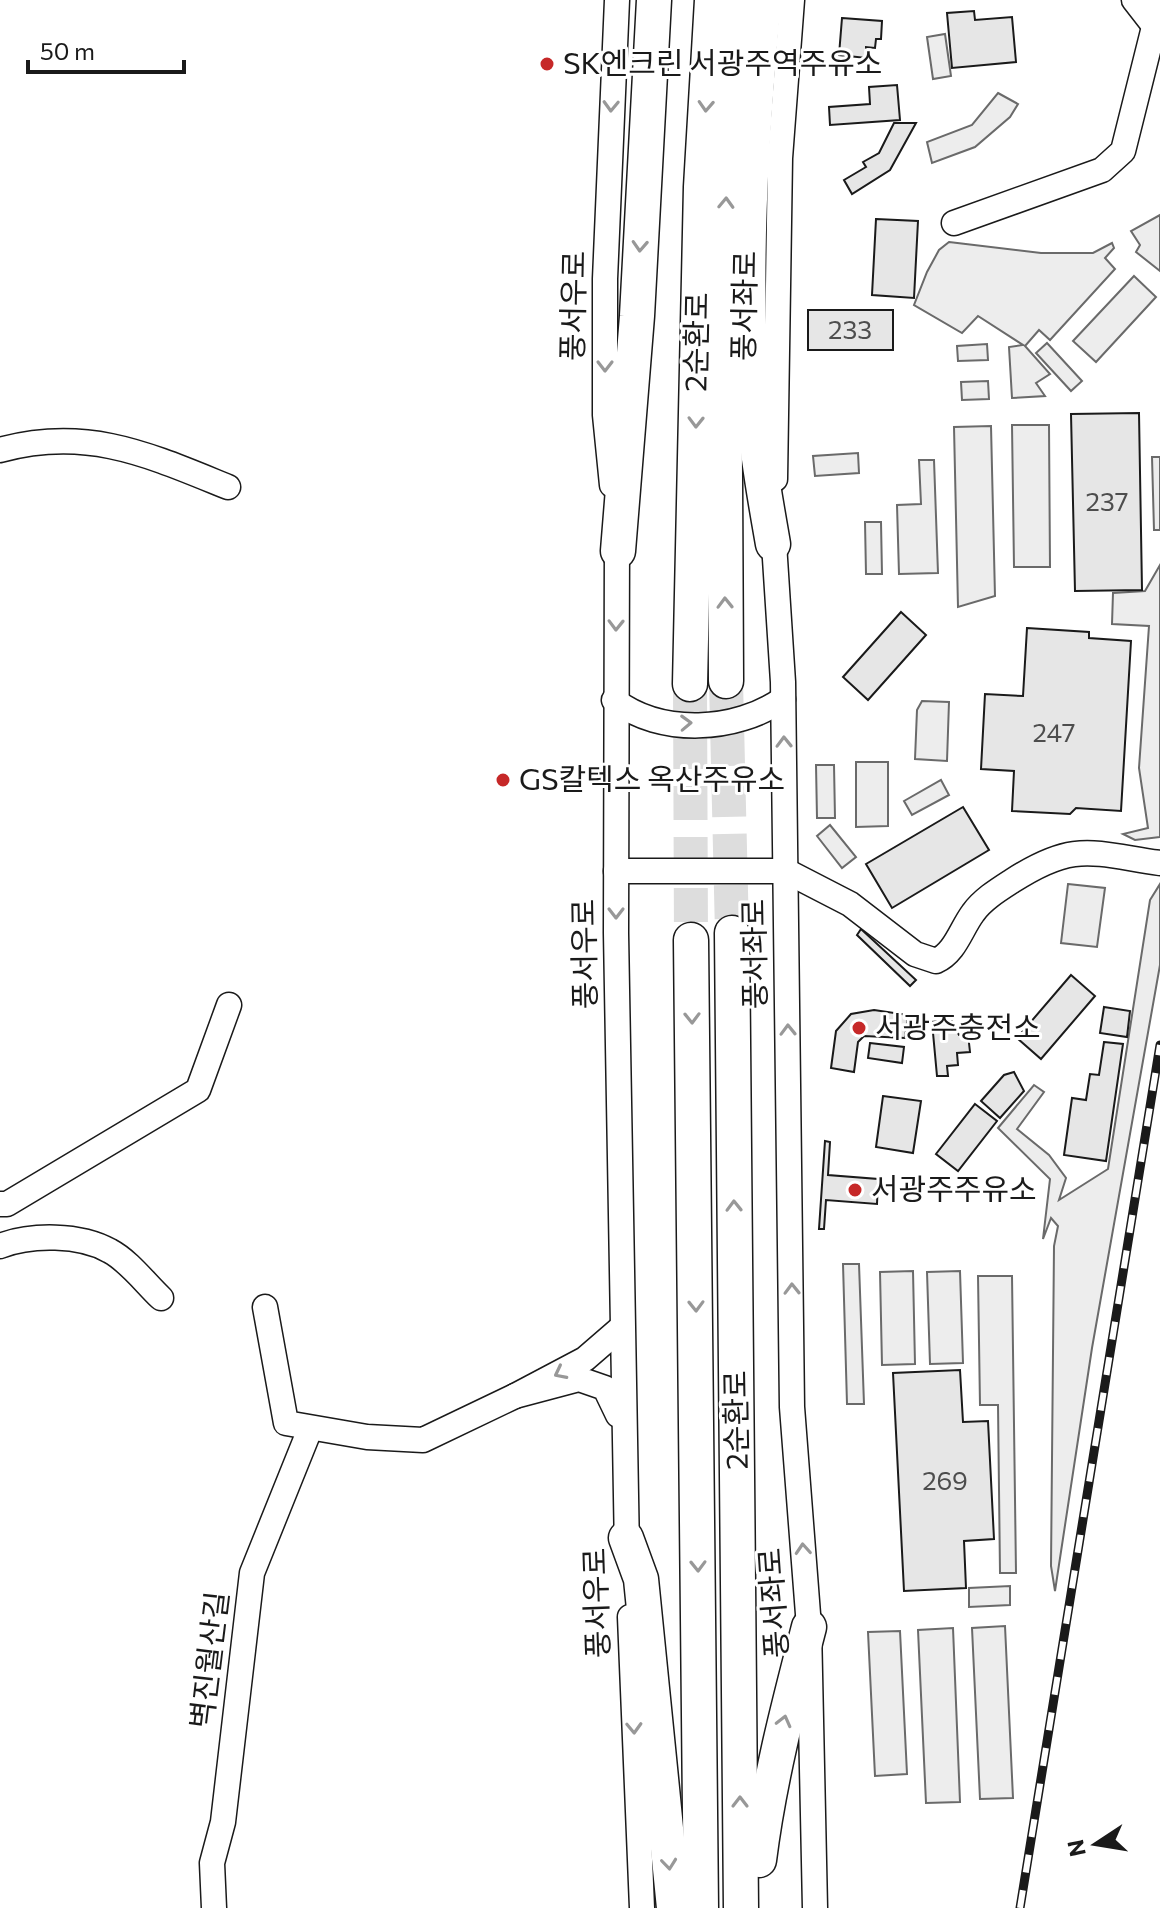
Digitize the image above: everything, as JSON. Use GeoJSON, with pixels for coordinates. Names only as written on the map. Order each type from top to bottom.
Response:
{"type":"FeatureCollection","features":[{"type":"Feature","properties":{"kind":"highway"},"geometry":{"type":"LineString","coordinates":[[618,551],[637,316],[654,0]]}},
{"type":"Feature","properties":{"kind":"highway","name":"2순환로"},"geometry":{"type":"LineString","coordinates":[[690,684],[701,187],[712,0]]}},
{"type":"Feature","properties":{"kind":"highway","name":"2순환로"},"geometry":{"type":"LineString","coordinates":[[726,681],[724,272],[737,0]]}},
{"type":"Feature","properties":{"kind":"highway"},"geometry":{"type":"LineString","coordinates":[[764,0],[752,121],[750,329],[754,418],[773,544]]}},
{"type":"Feature","properties":{"kind":"highway","name":"2순환로"},"geometry":{"type":"LineString","coordinates":[[732,933],[741,1908]]}},
{"type":"Feature","properties":{"kind":"highway","name":"2순환로"},"geometry":{"type":"LineString","coordinates":[[691,940],[701,1908]]}},
{"type":"Feature","properties":{"kind":"highway"},"geometry":{"type":"LineString","coordinates":[[626,1538],[641,1579],[674,1908]]}},
{"type":"Feature","properties":{"kind":"highway"},"geometry":{"type":"LineString","coordinates":[[753,1908],[765,1808],[809,1627]]}},
{"type":"Feature","properties":{"kind":"street","name":"풍서우로"},"geometry":{"type":"LineString","coordinates":[[617,0],[609,151],[605,415],[618,551],[614,700],[622,1428],[642,1908]]}},
{"type":"Feature","properties":{"kind":"street","name":"풍서좌로"},"geometry":{"type":"LineString","coordinates":[[792,0],[780,158],[773,544],[783,699],[792,1407],[809,1627],[815,1908]]}},
{"type":"Feature","properties":{"kind":"street"},"geometry":{"type":"LineString","coordinates":[[954,223],[1102,170],[1123,151],[1157,15],[1134,0]]}},
{"type":"Feature","properties":{"kind":"street"},"geometry":{"type":"LineString","coordinates":[[0,450],[47,440],[120,446],[228,487]]}},
{"type":"Feature","properties":{"kind":"street"},"geometry":{"type":"LineString","coordinates":[[614,700],[651,721],[667,724],[743,721],[762,714],[783,699]]}},
{"type":"Feature","properties":{"kind":"street"},"geometry":{"type":"LineString","coordinates":[[616,871],[786,871],[850,904],[915,954],[936,961],[944,957],[974,910],[1000,889],[1064,853],[1088,852],[1160,863]]}},
{"type":"Feature","properties":{"kind":"street"},"geometry":{"type":"LineString","coordinates":[[0,1204],[7,1204],[100,1151],[198,1090],[229,1005]]}},
{"type":"Feature","properties":{"kind":"street"},"geometry":{"type":"LineString","coordinates":[[0,1246],[15,1240],[53,1236],[110,1251],[161,1298]]}},
{"type":"Feature","properties":{"kind":"street"},"geometry":{"type":"LineString","coordinates":[[265,1307],[286,1423],[310,1429],[423,1440],[585,1359],[622,1327]]}},
{"type":"Feature","properties":{"kind":"street"},"geometry":{"type":"LineString","coordinates":[[515,1396],[564,1381],[594,1381],[613,1397],[622,1428]]}},
{"type":"Feature","properties":{"kind":"street","name":"벽진월산길"},"geometry":{"type":"LineString","coordinates":[[214,1908],[212,1863],[223,1822],[252,1573],[310,1429]]}},
{"type":"Feature","properties":{"kind":"shaded area"},"geometry":{"type":"Polygon","coordinates":[[[945,34],[951,76],[933,79],[927,37],[945,34]]]}},
{"type":"Feature","properties":{"kind":"shaded area"},"geometry":{"type":"Polygon","coordinates":[[[998,93],[1018,104],[1010,117],[975,147],[932,163],[927,142],[972,125],[998,93]]]}},
{"type":"Feature","properties":{"kind":"shaded area"},"geometry":{"type":"Polygon","coordinates":[[[1160,215],[1160,271],[1136,252],[1140,245],[1131,231],[1160,215]]]}},
{"type":"Feature","properties":{"kind":"shaded area"},"geometry":{"type":"Polygon","coordinates":[[[949,242],[1041,253],[1093,253],[1112,243],[1114,248],[1105,258],[1115,269],[1050,340],[1039,330],[1025,346],[1050,374],[1036,383],[1045,396],[1012,398],[1009,347],[1023,345],[978,316],[962,333],[914,305],[939,250],[949,242]]]}},
{"type":"Feature","properties":{"kind":"shaded area"},"geometry":{"type":"Polygon","coordinates":[[[1134,276],[1156,297],[1096,362],[1073,341],[1134,276]]]}},
{"type":"Feature","properties":{"kind":"shaded area"},"geometry":{"type":"Polygon","coordinates":[[[1047,343],[1082,381],[1071,391],[1036,353],[1047,343]]]}},
{"type":"Feature","properties":{"kind":"shaded area"},"geometry":{"type":"Polygon","coordinates":[[[987,344],[988,360],[958,361],[957,346],[987,344]]]}},
{"type":"Feature","properties":{"kind":"shaded area"},"geometry":{"type":"Polygon","coordinates":[[[988,381],[989,399],[962,400],[961,382],[988,381]]]}},
{"type":"Feature","properties":{"kind":"shaded area"},"geometry":{"type":"Polygon","coordinates":[[[1012,425],[1049,425],[1050,567],[1014,567],[1012,425]]]}},
{"type":"Feature","properties":{"kind":"shaded area"},"geometry":{"type":"Polygon","coordinates":[[[991,426],[995,596],[958,607],[954,427],[991,426]]]}},
{"type":"Feature","properties":{"kind":"shaded area"},"geometry":{"type":"Polygon","coordinates":[[[858,453],[859,473],[815,476],[813,456],[858,453]]]}},
{"type":"Feature","properties":{"kind":"shaded area"},"geometry":{"type":"Polygon","coordinates":[[[1152,457],[1160,457],[1160,530],[1154,530],[1152,457]]]}},
{"type":"Feature","properties":{"kind":"shaded area"},"geometry":{"type":"Polygon","coordinates":[[[919,460],[934,460],[938,573],[899,574],[897,505],[921,504],[919,460]]]}},
{"type":"Feature","properties":{"kind":"shaded area"},"geometry":{"type":"Polygon","coordinates":[[[865,522],[881,522],[882,574],[866,574],[865,522]]]}},
{"type":"Feature","properties":{"kind":"shaded area"},"geometry":{"type":"Polygon","coordinates":[[[1160,565],[1160,837],[1135,840],[1123,834],[1148,828],[1139,768],[1149,626],[1112,624],[1113,593],[1145,591],[1160,565]]]}},
{"type":"Feature","properties":{"kind":"shaded area"},"geometry":{"type":"Polygon","coordinates":[[[922,701],[949,702],[947,761],[915,759],[917,710],[922,701]]]}},
{"type":"Feature","properties":{"kind":"shaded area"},"geometry":{"type":"Polygon","coordinates":[[[856,762],[888,762],[888,826],[856,827],[856,762]]]}},
{"type":"Feature","properties":{"kind":"shaded area"},"geometry":{"type":"Polygon","coordinates":[[[816,765],[834,765],[835,818],[817,818],[816,765]]]}},
{"type":"Feature","properties":{"kind":"shaded area"},"geometry":{"type":"Polygon","coordinates":[[[941,780],[949,795],[912,815],[904,801],[941,780]]]}},
{"type":"Feature","properties":{"kind":"shaded area"},"geometry":{"type":"Polygon","coordinates":[[[830,825],[856,857],[842,868],[817,836],[830,825]]]}},
{"type":"Feature","properties":{"kind":"shaded area"},"geometry":{"type":"Polygon","coordinates":[[[1068,884],[1105,888],[1097,947],[1061,943],[1068,884]]]}},
{"type":"Feature","properties":{"kind":"shaded area"},"geometry":{"type":"Polygon","coordinates":[[[1160,884],[1160,965],[1092,1348],[1055,1591],[1051,1566],[1054,1246],[1058,1226],[1051,1218],[1043,1239],[1050,1179],[998,1128],[1034,1085],[1044,1092],[1017,1129],[1049,1155],[1066,1178],[1059,1200],[1108,1169],[1150,900],[1160,884]]]}},
{"type":"Feature","properties":{"kind":"shaded area"},"geometry":{"type":"Polygon","coordinates":[[[843,1264],[859,1264],[864,1404],[847,1404],[843,1264]]]}},
{"type":"Feature","properties":{"kind":"shaded area"},"geometry":{"type":"Polygon","coordinates":[[[913,1271],[915,1364],[882,1365],[880,1272],[913,1271]]]}},
{"type":"Feature","properties":{"kind":"shaded area"},"geometry":{"type":"Polygon","coordinates":[[[960,1271],[963,1363],[930,1364],[927,1272],[960,1271]]]}},
{"type":"Feature","properties":{"kind":"shaded area"},"geometry":{"type":"Polygon","coordinates":[[[978,1276],[1012,1276],[1016,1573],[1000,1573],[998,1405],[980,1405],[978,1276]]]}},
{"type":"Feature","properties":{"kind":"shaded area"},"geometry":{"type":"Polygon","coordinates":[[[1010,1586],[1010,1605],[969,1607],[969,1588],[1010,1586]]]}},
{"type":"Feature","properties":{"kind":"shaded area"},"geometry":{"type":"Polygon","coordinates":[[[1005,1626],[1013,1798],[980,1799],[972,1628],[1005,1626]]]}},
{"type":"Feature","properties":{"kind":"shaded area"},"geometry":{"type":"Polygon","coordinates":[[[953,1628],[960,1802],[926,1803],[918,1630],[953,1628]]]}},
{"type":"Feature","properties":{"kind":"shaded area"},"geometry":{"type":"Polygon","coordinates":[[[900,1631],[907,1774],[875,1776],[868,1632],[900,1631]]]}},
{"type":"Feature","properties":{"kind":"building"},"geometry":{"type":"Polygon","coordinates":[[[974,11],[975,20],[1012,17],[1016,62],[952,68],[947,13],[974,11]]]}},
{"type":"Feature","properties":{"kind":"building"},"geometry":{"type":"Polygon","coordinates":[[[842,18],[882,21],[881,39],[876,39],[875,48],[866,47],[866,58],[839,55],[842,18]]]}},
{"type":"Feature","properties":{"kind":"building"},"geometry":{"type":"Polygon","coordinates":[[[897,85],[900,120],[830,125],[829,107],[870,104],[869,87],[897,85]]]}},
{"type":"Feature","properties":{"kind":"building"},"geometry":{"type":"Polygon","coordinates":[[[894,123],[916,123],[890,170],[852,194],[844,180],[866,167],[863,162],[879,153],[894,123]]]}},
{"type":"Feature","properties":{"kind":"building"},"geometry":{"type":"Polygon","coordinates":[[[876,219],[918,221],[914,298],[872,295],[876,219]]]}},
{"type":"Feature","properties":{"kind":"building"},"geometry":{"type":"Polygon","coordinates":[[[808,310],[893,310],[893,350],[808,350],[808,310]]]}},
{"type":"Feature","properties":{"kind":"building"},"geometry":{"type":"Polygon","coordinates":[[[1139,413],[1142,590],[1075,591],[1071,414],[1139,413]]]}},
{"type":"Feature","properties":{"kind":"building"},"geometry":{"type":"Polygon","coordinates":[[[901,612],[926,635],[868,700],[843,677],[901,612]]]}},
{"type":"Feature","properties":{"kind":"building"},"geometry":{"type":"Polygon","coordinates":[[[1027,628],[1089,632],[1089,638],[1131,641],[1121,811],[1076,808],[1070,814],[1012,811],[1014,771],[981,769],[985,694],[1023,696],[1027,628]]]}},
{"type":"Feature","properties":{"kind":"building"},"geometry":{"type":"Polygon","coordinates":[[[963,807],[989,850],[892,908],[866,864],[963,807]]]}},
{"type":"Feature","properties":{"kind":"building"},"geometry":{"type":"Polygon","coordinates":[[[861,929],[916,980],[910,986],[857,935],[861,929]]]}},
{"type":"Feature","properties":{"kind":"building"},"geometry":{"type":"Polygon","coordinates":[[[1071,975],[1095,996],[1041,1059],[1017,1038],[1071,975]]]}},
{"type":"Feature","properties":{"kind":"building"},"geometry":{"type":"Polygon","coordinates":[[[1104,1007],[1130,1011],[1127,1037],[1100,1033],[1104,1007]]]}},
{"type":"Feature","properties":{"kind":"building"},"geometry":{"type":"Polygon","coordinates":[[[874,1010],[908,1015],[905,1038],[864,1036],[858,1042],[854,1072],[831,1068],[836,1031],[851,1014],[874,1010]]]}},
{"type":"Feature","properties":{"kind":"building"},"geometry":{"type":"Polygon","coordinates":[[[951,1020],[959,1035],[968,1034],[970,1052],[957,1053],[958,1065],[947,1066],[948,1076],[937,1076],[932,1022],[951,1020]]]}},
{"type":"Feature","properties":{"kind":"building"},"geometry":{"type":"Polygon","coordinates":[[[1104,1042],[1123,1044],[1106,1161],[1064,1155],[1072,1098],[1086,1100],[1090,1074],[1099,1075],[1104,1042]]]}},
{"type":"Feature","properties":{"kind":"building"},"geometry":{"type":"Polygon","coordinates":[[[870,1043],[904,1047],[902,1063],[868,1058],[870,1043]]]}},
{"type":"Feature","properties":{"kind":"building"},"geometry":{"type":"Polygon","coordinates":[[[1014,1072],[1024,1091],[1000,1118],[981,1101],[1004,1075],[1014,1072]]]}},
{"type":"Feature","properties":{"kind":"building"},"geometry":{"type":"Polygon","coordinates":[[[883,1096],[921,1101],[913,1153],[876,1147],[883,1096]]]}},
{"type":"Feature","properties":{"kind":"building"},"geometry":{"type":"Polygon","coordinates":[[[975,1104],[997,1121],[958,1171],[936,1154],[975,1104]]]}},
{"type":"Feature","properties":{"kind":"building"},"geometry":{"type":"Polygon","coordinates":[[[825,1141],[830,1142],[828,1175],[878,1179],[877,1204],[826,1200],[824,1229],[819,1229],[825,1141]]]}},
{"type":"Feature","properties":{"kind":"building"},"geometry":{"type":"Polygon","coordinates":[[[960,1370],[963,1422],[988,1421],[994,1539],[964,1541],[966,1588],[904,1591],[893,1373],[960,1370]]]}},
{"type":"Feature","properties":{"kind":"tunnel"},"geometry":{"type":"LineString","coordinates":[[726,681],[732,933]]}},
{"type":"Feature","properties":{"kind":"tunnel"},"geometry":{"type":"LineString","coordinates":[[690,684],[691,940]]}},
{"type":"Feature","properties":{"kind":"railway"},"geometry":{"type":"LineString","coordinates":[[1020,1908],[1160,1045]]}},
{"type":"Feature","properties":{"kind":"place","name":"SK엔크린 서광주역주유소"},"geometry":{"type":"Point","coordinates":[547,64]}},
{"type":"Feature","properties":{"kind":"place","name":"GS칼텍스 옥산주유소"},"geometry":{"type":"Point","coordinates":[503,780]}},
{"type":"Feature","properties":{"kind":"place","name":"서광주충전소"},"geometry":{"type":"Point","coordinates":[859,1028]}},
{"type":"Feature","properties":{"kind":"place","name":"서광주주유소"},"geometry":{"type":"Point","coordinates":[855,1190]}}]}
